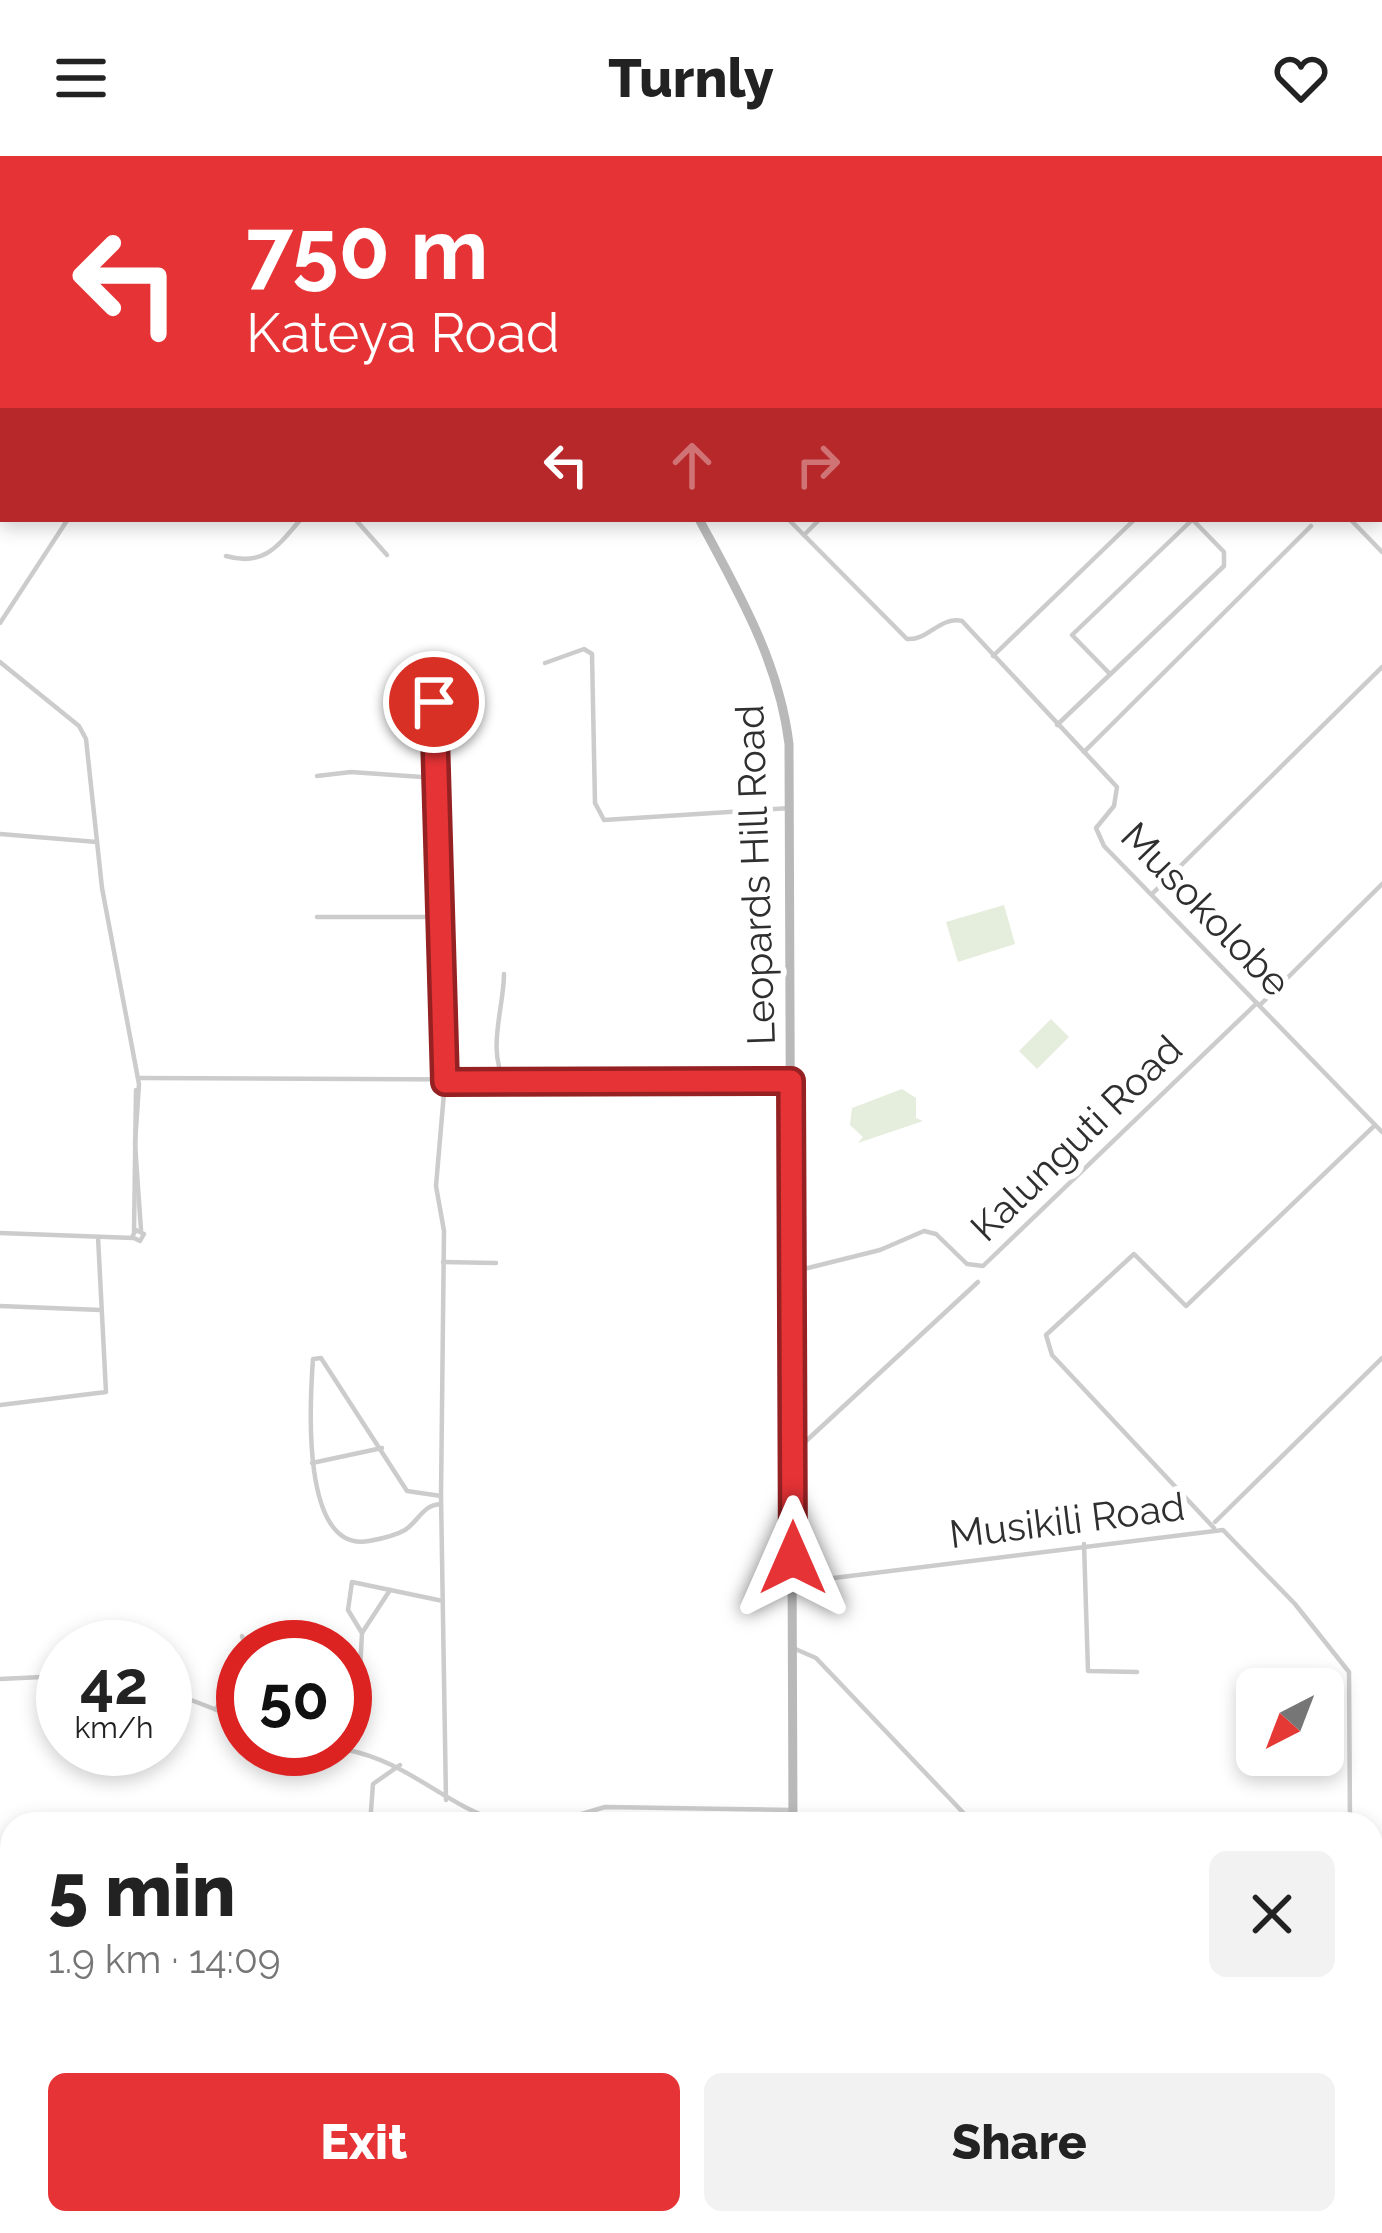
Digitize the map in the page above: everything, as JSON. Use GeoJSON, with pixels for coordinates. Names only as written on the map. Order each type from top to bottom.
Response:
{"type":"FeatureCollection","features":[{"type":"Feature","properties":{"kind":"main road","name":"Leopards Hill Road"},"geometry":{"type":"LineString","coordinates":[[700,522],[781,689],[790,744],[794,1810]]}},
{"type":"Feature","properties":{"kind":"street"},"geometry":{"type":"LineString","coordinates":[[0,622],[66,522]]}},
{"type":"Feature","properties":{"kind":"street"},"geometry":{"type":"LineString","coordinates":[[226,556],[244,561],[270,554],[298,522]]}},
{"type":"Feature","properties":{"kind":"street"},"geometry":{"type":"LineString","coordinates":[[358,522],[386,555]]}},
{"type":"Feature","properties":{"kind":"street","name":"Musokolobe"},"geometry":{"type":"LineString","coordinates":[[791,522],[907,639],[919,639],[956,619],[993,656],[1118,791],[1096,828],[1097,837],[1382,1132]]}},
{"type":"Feature","properties":{"kind":"street"},"geometry":{"type":"LineString","coordinates":[[804,535],[817,522]]}},
{"type":"Feature","properties":{"kind":"street"},"geometry":{"type":"LineString","coordinates":[[993,656],[1132,522]]}},
{"type":"Feature","properties":{"kind":"street"},"geometry":{"type":"LineString","coordinates":[[1110,674],[1072,635],[1189,522]]}},
{"type":"Feature","properties":{"kind":"street"},"geometry":{"type":"LineString","coordinates":[[1058,724],[1228,560],[1195,522]]}},
{"type":"Feature","properties":{"kind":"street"},"geometry":{"type":"LineString","coordinates":[[1353,522],[1382,552]]}},
{"type":"Feature","properties":{"kind":"street"},"geometry":{"type":"LineString","coordinates":[[1084,752],[1311,526]]}},
{"type":"Feature","properties":{"kind":"street"},"geometry":{"type":"LineString","coordinates":[[545,663],[584,649],[592,654],[596,802],[604,820],[790,808]]}},
{"type":"Feature","properties":{"kind":"street"},"geometry":{"type":"LineString","coordinates":[[0,662],[84,732],[97,842],[139,1081],[131,1144],[136,1234],[0,1233]]}},
{"type":"Feature","properties":{"kind":"street"},"geometry":{"type":"LineString","coordinates":[[1151,895],[1382,667]]}},
{"type":"Feature","properties":{"kind":"street"},"geometry":{"type":"LineString","coordinates":[[434,702],[445,1082],[436,1186],[443,1262],[446,1800]]}},
{"type":"Feature","properties":{"kind":"street"},"geometry":{"type":"LineString","coordinates":[[317,776],[351,772],[436,778]]}},
{"type":"Feature","properties":{"kind":"street"},"geometry":{"type":"LineString","coordinates":[[0,834],[97,842]]}},
{"type":"Feature","properties":{"kind":"street"},"geometry":{"type":"LineString","coordinates":[[1258,1004],[1382,884]]}},
{"type":"Feature","properties":{"kind":"street"},"geometry":{"type":"LineString","coordinates":[[317,917],[441,917]]}},
{"type":"Feature","properties":{"kind":"street"},"geometry":{"type":"LineString","coordinates":[[504,974],[498,1045],[499,1071],[506,1083]]}},
{"type":"Feature","properties":{"kind":"street","name":"Kalunguti Road"},"geometry":{"type":"LineString","coordinates":[[792,1272],[880,1250],[924,1231],[936,1234],[967,1264],[983,1266],[1258,1004]]}},
{"type":"Feature","properties":{"kind":"street"},"geometry":{"type":"LineString","coordinates":[[139,1081],[290,1076],[506,1083],[791,1081]]}},
{"type":"Feature","properties":{"kind":"street"},"geometry":{"type":"LineString","coordinates":[[1376,1125],[1186,1306],[1134,1254],[1046,1335],[1052,1355],[1214,1526],[1382,1358]]}},
{"type":"Feature","properties":{"kind":"street"},"geometry":{"type":"LineString","coordinates":[[0,1405],[106,1392],[98,1237]]}},
{"type":"Feature","properties":{"kind":"street"},"geometry":{"type":"LineString","coordinates":[[443,1262],[496,1263]]}},
{"type":"Feature","properties":{"kind":"street"},"geometry":{"type":"LineString","coordinates":[[792,1454],[978,1282]]}},
{"type":"Feature","properties":{"kind":"street"},"geometry":{"type":"LineString","coordinates":[[0,1306],[101,1310]]}},
{"type":"Feature","properties":{"kind":"street"},"geometry":{"type":"LineString","coordinates":[[318,1357],[407,1491],[441,1500],[400,1532],[351,1540],[324,1516],[312,1463],[313,1360],[318,1357]]}},
{"type":"Feature","properties":{"kind":"street"},"geometry":{"type":"LineString","coordinates":[[312,1463],[382,1448]]}},
{"type":"Feature","properties":{"kind":"street","name":"Musikili Road"},"geometry":{"type":"LineString","coordinates":[[793,1583],[1214,1526],[1272,1579],[1349,1672],[1349,1812]]}},
{"type":"Feature","properties":{"kind":"street"},"geometry":{"type":"LineString","coordinates":[[1084,1544],[1088,1671],[1137,1672]]}},
{"type":"Feature","properties":{"kind":"street"},"geometry":{"type":"LineString","coordinates":[[354,1620],[348,1610],[350,1584],[443,1601]]}},
{"type":"Feature","properties":{"kind":"street"},"geometry":{"type":"LineString","coordinates":[[370,1620],[390,1590]]}},
{"type":"Feature","properties":{"kind":"street"},"geometry":{"type":"LineString","coordinates":[[793,1648],[816,1658],[963,1812]]}},
{"type":"Feature","properties":{"kind":"street"},"geometry":{"type":"LineString","coordinates":[[0,1679],[36,1677]]}},
{"type":"Feature","properties":{"kind":"street"},"geometry":{"type":"LineString","coordinates":[[192,1701],[216,1710]]}},
{"type":"Feature","properties":{"kind":"street"},"geometry":{"type":"LineString","coordinates":[[372,1757],[400,1765],[446,1800],[476,1812]]}},
{"type":"Feature","properties":{"kind":"street"},"geometry":{"type":"LineString","coordinates":[[371,1812],[373,1784],[400,1765]]}},
{"type":"Feature","properties":{"kind":"street"},"geometry":{"type":"LineString","coordinates":[[588,1812],[605,1807],[794,1810]]}},
{"type":"Feature","properties":{"kind":"green space"},"geometry":{"type":"Polygon","coordinates":[[[1004,905],[1015,944],[958,962],[946,922],[1004,905]]]}},
{"type":"Feature","properties":{"kind":"green space"},"geometry":{"type":"Polygon","coordinates":[[[1051,1019],[1069,1037],[1037,1069],[1019,1051],[1051,1019]]]}},
{"type":"Feature","properties":{"kind":"green space"},"geometry":{"type":"Polygon","coordinates":[[[902,1089],[916,1098],[916,1118],[923,1121],[858,1143],[863,1137],[850,1125],[852,1108],[902,1089]]]}},
{"type":"Feature","properties":{"kind":"route"},"geometry":{"type":"LineString","coordinates":[[434,702],[445,1082],[791,1081],[793,1558]]}}]}
